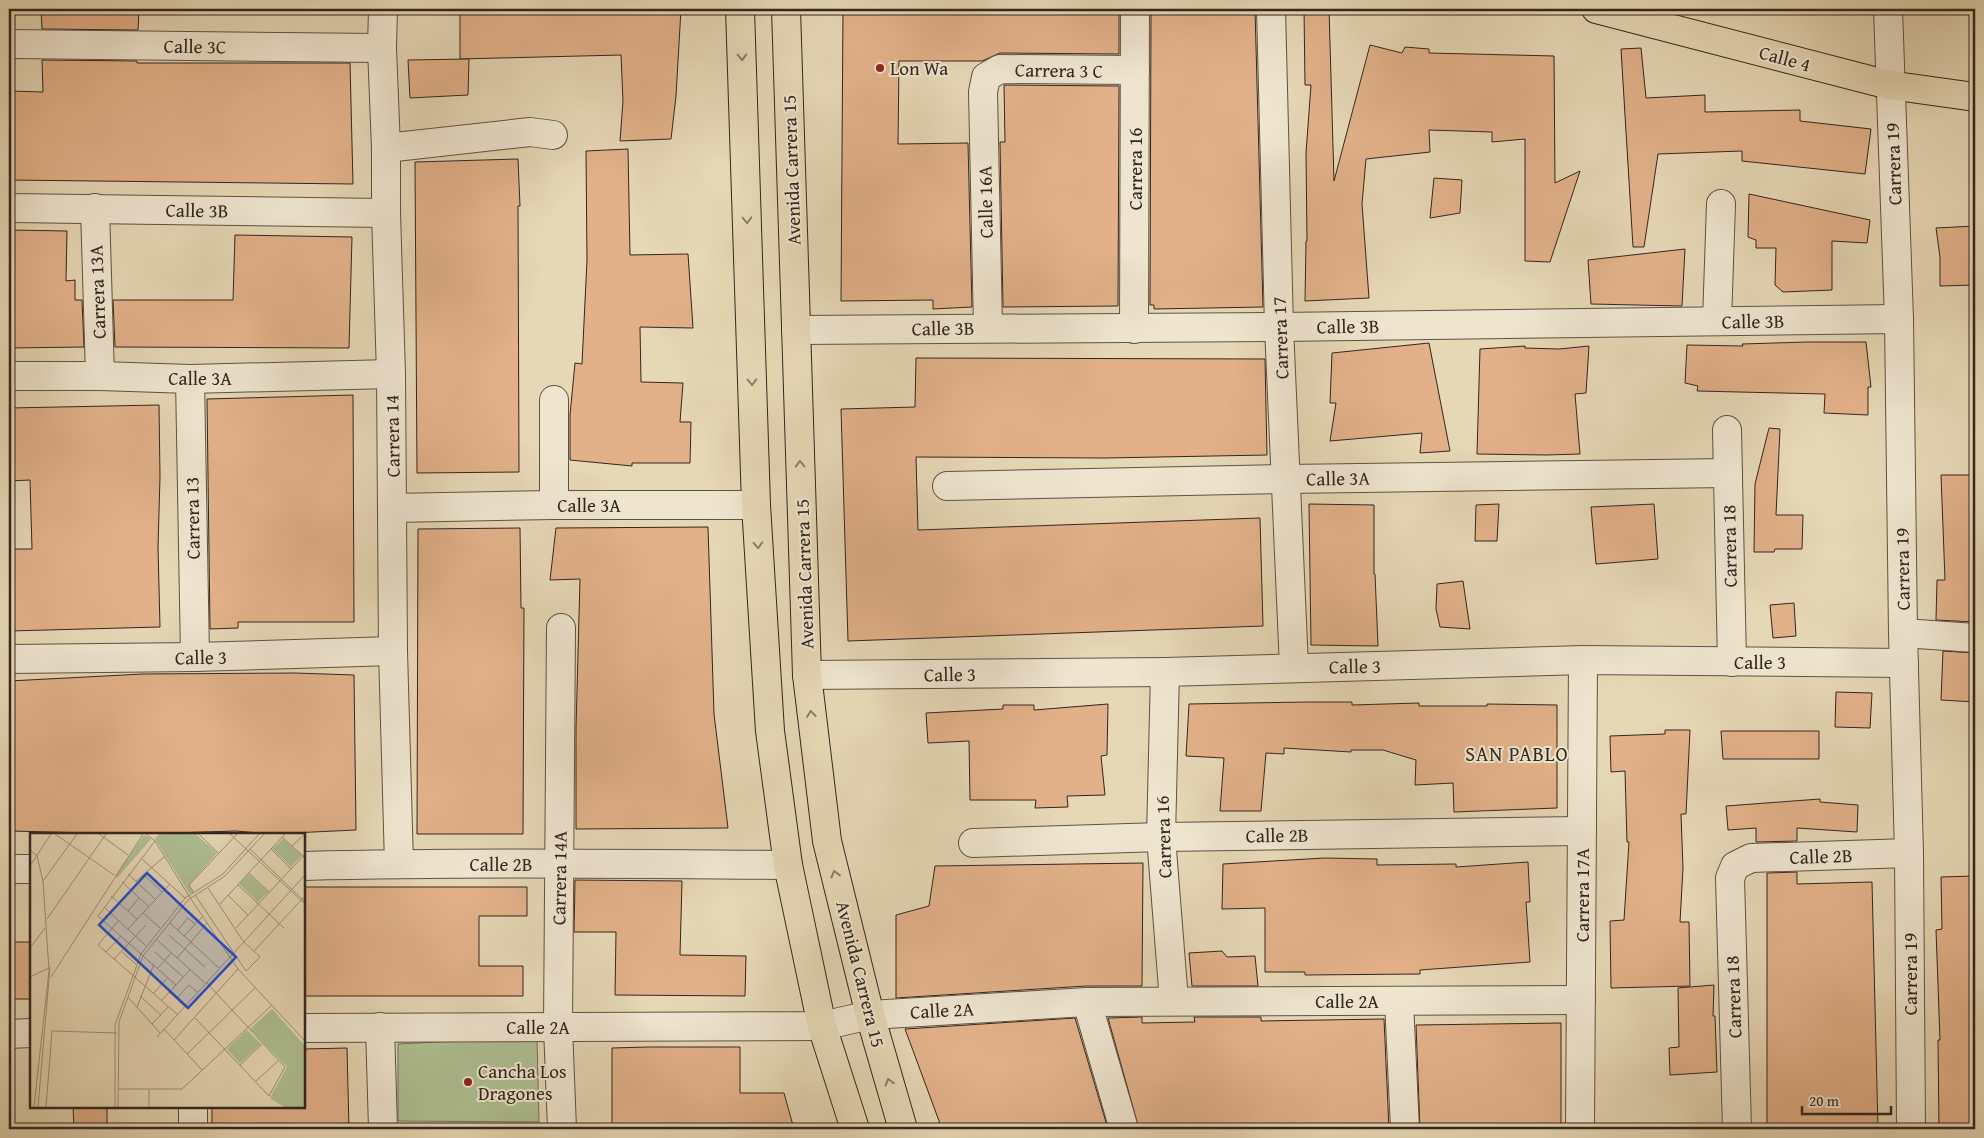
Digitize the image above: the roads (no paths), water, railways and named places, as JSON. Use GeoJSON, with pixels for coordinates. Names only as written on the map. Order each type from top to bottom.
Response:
{"type":"FeatureCollection","features":[{"type":"Feature","properties":{"kind":"main road"},"geometry":{"type":"LineString","coordinates":[[740,9],[756,505],[770,731],[788,865],[822,1026],[855,1129]]}},
{"type":"Feature","properties":{"kind":"main road","name":"Avenida Carrera 15"},"geometry":{"type":"LineString","coordinates":[[786,9],[807,675],[827,841],[870,1015],[902,1129]]}},
{"type":"Feature","properties":{"kind":"main road","name":"Calle 4"},"geometry":{"type":"LineString","coordinates":[[1596,9],[1889,85],[1975,98]]}},
{"type":"Feature","properties":{"kind":"street","name":"Carrera 14"},"geometry":{"type":"LineString","coordinates":[[383,9],[382,48],[391,374],[393,651],[398,864]]}},
{"type":"Feature","properties":{"kind":"street","name":"Carrera 16"},"geometry":{"type":"LineString","coordinates":[[1134,329],[1135,9]]}},
{"type":"Feature","properties":{"kind":"street","name":"Carrera 17"},"geometry":{"type":"LineString","coordinates":[[1270,9],[1279,327],[1294,667]]}},
{"type":"Feature","properties":{"kind":"street","name":"Carrera 19"},"geometry":{"type":"LineString","coordinates":[[1888,9],[1889,85],[1899,319],[1903,633],[1909,853],[1911,1129]]}},
{"type":"Feature","properties":{"kind":"street","name":"Calle 3C"},"geometry":{"type":"LineString","coordinates":[[9,44],[382,48]]}},
{"type":"Feature","properties":{"kind":"street","name":"Carrera 3 C"},"geometry":{"type":"LineString","coordinates":[[986,77],[1000,69],[1135,70]]}},
{"type":"Feature","properties":{"kind":"street","name":"Calle 16A"},"geometry":{"type":"LineString","coordinates":[[986,77],[984,92],[988,328]]}},
{"type":"Feature","properties":{"kind":"street"},"geometry":{"type":"LineString","coordinates":[[386,148],[530,132],[553,135]]}},
{"type":"Feature","properties":{"kind":"street"},"geometry":{"type":"LineString","coordinates":[[1717,321],[1721,204]]}},
{"type":"Feature","properties":{"kind":"street","name":"Calle 3B"},"geometry":{"type":"LineString","coordinates":[[9,208],[386,213]]}},
{"type":"Feature","properties":{"kind":"street","name":"Carrera 13A"},"geometry":{"type":"LineString","coordinates":[[95,208],[100,376]]}},
{"type":"Feature","properties":{"kind":"street","name":"Calle 3B"},"geometry":{"type":"LineString","coordinates":[[796,330],[1134,329],[1899,319]]}},
{"type":"Feature","properties":{"kind":"street","name":"Calle 3A"},"geometry":{"type":"LineString","coordinates":[[9,376],[100,376],[190,380],[391,374]]}},
{"type":"Feature","properties":{"kind":"street","name":"Carrera 13"},"geometry":{"type":"LineString","coordinates":[[190,380],[195,657]]}},
{"type":"Feature","properties":{"kind":"street"},"geometry":{"type":"LineString","coordinates":[[554,400],[554,505]]}},
{"type":"Feature","properties":{"kind":"street","name":"Carrera 18"},"geometry":{"type":"LineString","coordinates":[[1727,430],[1732,662]]}},
{"type":"Feature","properties":{"kind":"street","name":"Calle 3A"},"geometry":{"type":"LineString","coordinates":[[948,486],[1728,473]]}},
{"type":"Feature","properties":{"kind":"street","name":"Calle 3A"},"geometry":{"type":"LineString","coordinates":[[393,508],[554,505],[756,505]]}},
{"type":"Feature","properties":{"kind":"street","name":"Carrera 14A"},"geometry":{"type":"LineString","coordinates":[[561,628],[558,1027],[562,1129]]}},
{"type":"Feature","properties":{"kind":"street"},"geometry":{"type":"LineString","coordinates":[[1903,633],[1975,638]]}},
{"type":"Feature","properties":{"kind":"street","name":"Calle 3"},"geometry":{"type":"LineString","coordinates":[[9,659],[195,657],[393,651]]}},
{"type":"Feature","properties":{"kind":"street","name":"Calle 3"},"geometry":{"type":"LineString","coordinates":[[807,675],[1165,672],[1583,660],[1904,663]]}},
{"type":"Feature","properties":{"kind":"street","name":"Carrera 17A"},"geometry":{"type":"LineString","coordinates":[[1580,1129],[1583,660]]}},
{"type":"Feature","properties":{"kind":"street","name":"Carrera 16"},"geometry":{"type":"LineString","coordinates":[[1165,672],[1161,837],[1174,1001]]}},
{"type":"Feature","properties":{"kind":"street","name":"Calle 2B"},"geometry":{"type":"LineString","coordinates":[[973,842],[1161,837],[1582,832]]}},
{"type":"Feature","properties":{"kind":"street","name":"Calle 2B"},"geometry":{"type":"LineString","coordinates":[[1735,866],[1751,858],[1909,853]]}},
{"type":"Feature","properties":{"kind":"street","name":"Calle 2B"},"geometry":{"type":"LineString","coordinates":[[305,866],[560,863],[788,865]]}},
{"type":"Feature","properties":{"kind":"street","name":"Carrera 18"},"geometry":{"type":"LineString","coordinates":[[1735,866],[1730,878],[1737,1129]]}},
{"type":"Feature","properties":{"kind":"street"},"geometry":{"type":"LineString","coordinates":[[9,869],[30,869]]}},
{"type":"Feature","properties":{"kind":"street","name":"Calle 2A"},"geometry":{"type":"LineString","coordinates":[[305,1028],[822,1026],[870,1015],[1087,1002],[1581,1000]]}},
{"type":"Feature","properties":{"kind":"street"},"geometry":{"type":"LineString","coordinates":[[1399,1001],[1405,1129]]}},
{"type":"Feature","properties":{"kind":"street"},"geometry":{"type":"LineString","coordinates":[[1087,1002],[1124,1129]]}},
{"type":"Feature","properties":{"kind":"street"},"geometry":{"type":"LineString","coordinates":[[380,1027],[382,1129]]}},
{"type":"Feature","properties":{"kind":"street"},"geometry":{"type":"LineString","coordinates":[[9,1034],[30,1033]]}},
{"type":"Feature","properties":{"kind":"street"},"geometry":{"type":"LineString","coordinates":[[193,1108],[193,1129]]}},
{"type":"Feature","properties":{"kind":"place","name":"Lon Wa"},"geometry":{"type":"Point","coordinates":[880,68]}},
{"type":"Feature","properties":{"kind":"place","name":"Cancha Los Dragones"},"geometry":{"type":"Point","coordinates":[468,1082]}},
{"type":"Feature","properties":{"kind":"district","name":"SAN PABLO"},"geometry":{"type":"Point","coordinates":[1517,753]}}]}
